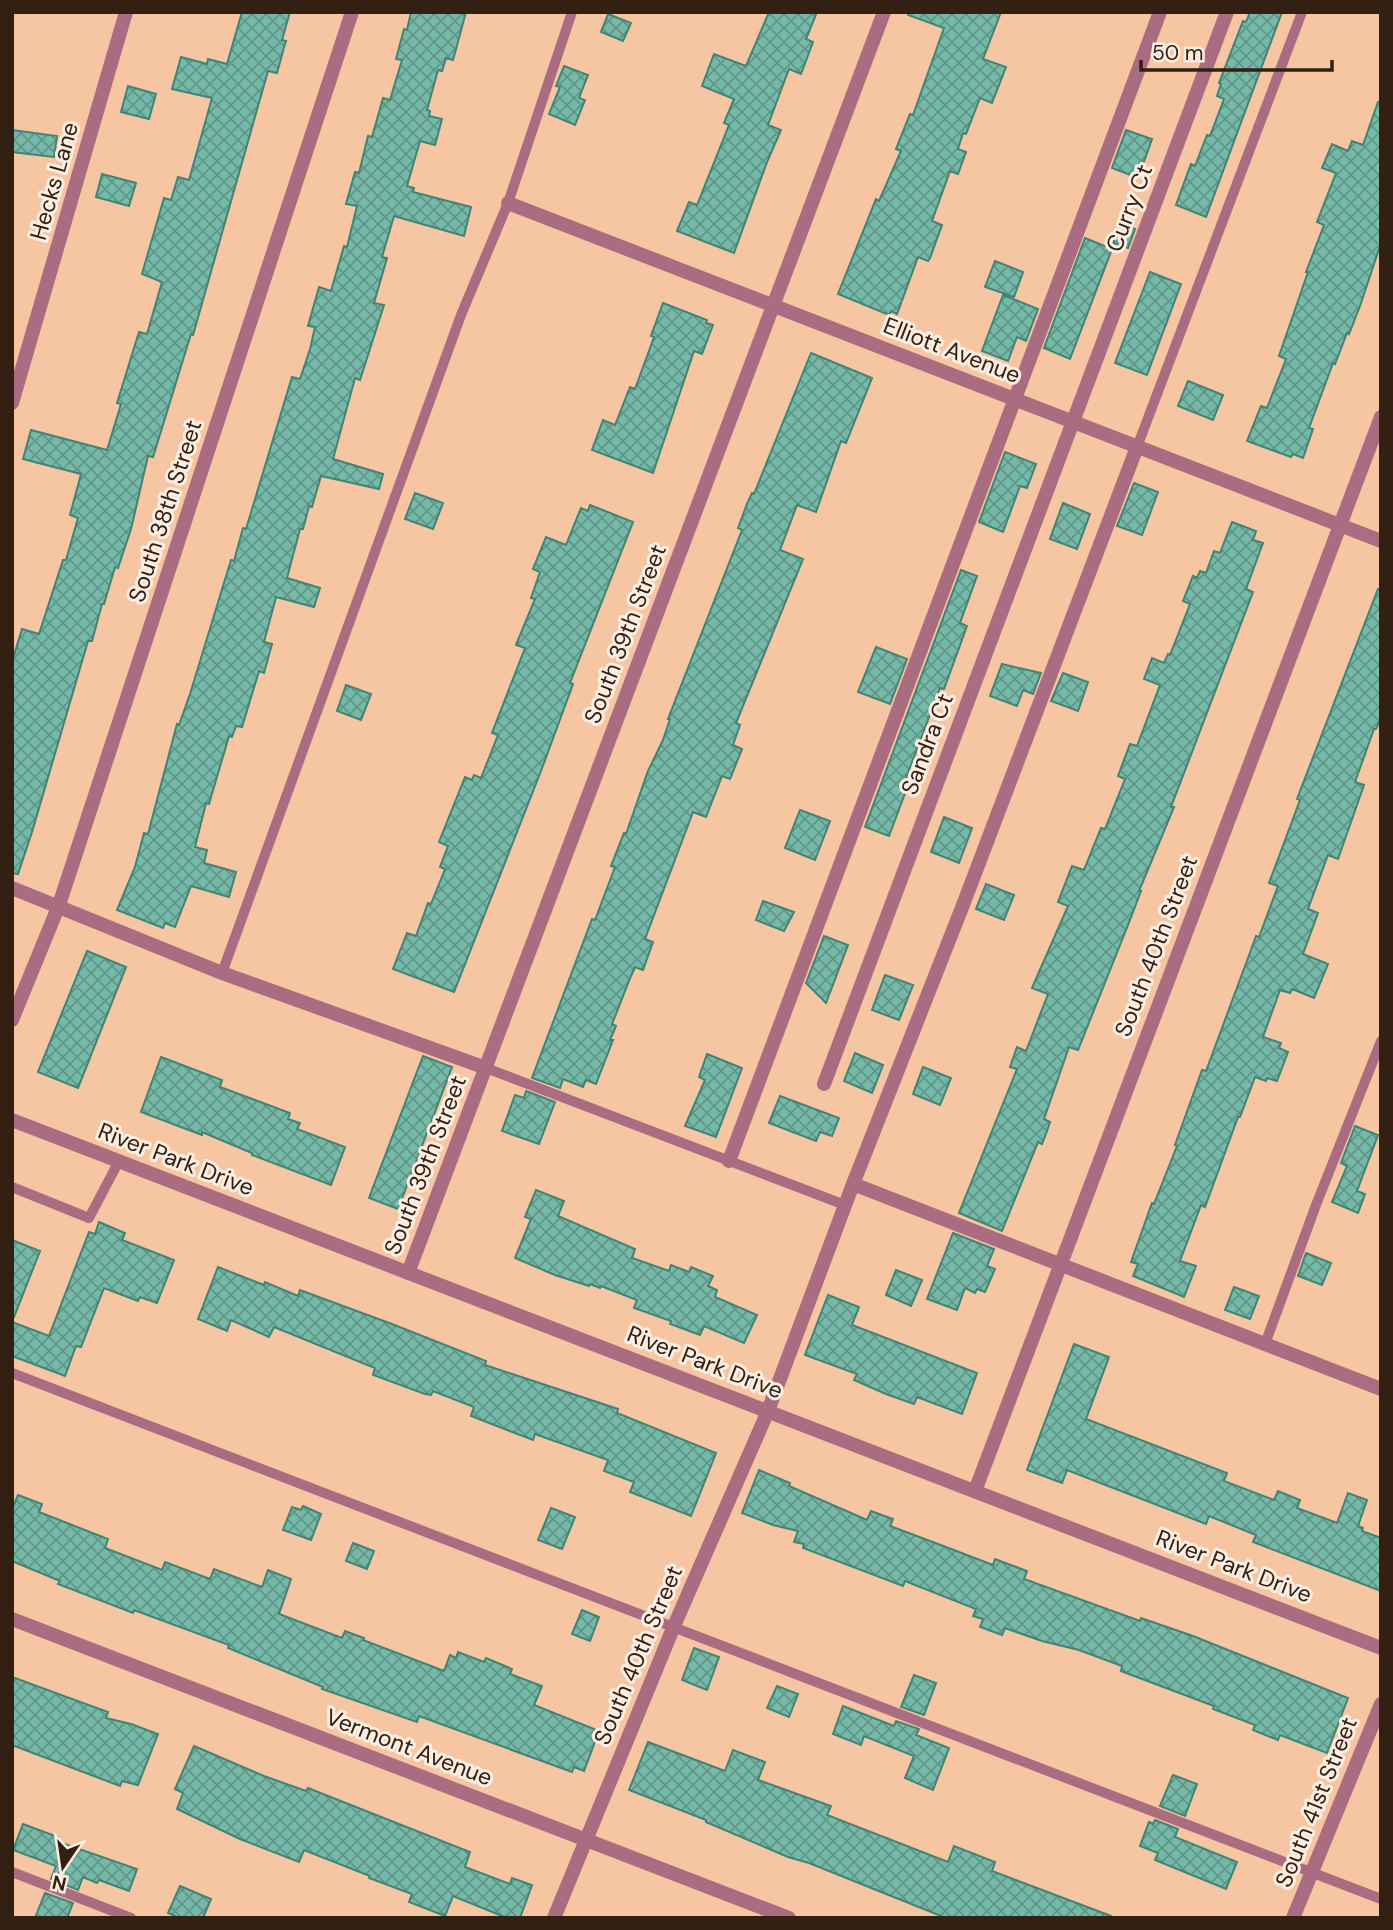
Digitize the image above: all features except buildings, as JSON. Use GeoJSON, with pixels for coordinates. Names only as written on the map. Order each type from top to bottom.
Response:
{"type":"FeatureCollection","features":[{"type":"Feature","properties":{"kind":"street","name":"Hecks Lane"},"geometry":{"type":"LineString","coordinates":[[12,402],[126,12]]}},
{"type":"Feature","properties":{"kind":"street","name":"South 38th Street"},"geometry":{"type":"LineString","coordinates":[[12,1020],[60,905],[352,12]]}},
{"type":"Feature","properties":{"kind":"street","name":"South 39th Street"},"geometry":{"type":"LineString","coordinates":[[408,1273],[884,12]]}},
{"type":"Feature","properties":{"kind":"street"},"geometry":{"type":"LineString","coordinates":[[729,1161],[1160,12]]}},
{"type":"Feature","properties":{"kind":"street","name":"Curry Ct"},"geometry":{"type":"LineString","coordinates":[[1072,421],[1227,12]]}},
{"type":"Feature","properties":{"kind":"street","name":"Elliott Avenue"},"geometry":{"type":"LineString","coordinates":[[508,203],[1381,541]]}},
{"type":"Feature","properties":{"kind":"street","name":"South 40th Street"},"geometry":{"type":"LineString","coordinates":[[975,1491],[1381,417]]}},
{"type":"Feature","properties":{"kind":"street","name":"Sandra Ct"},"geometry":{"type":"LineString","coordinates":[[824,1084],[1072,421]]}},
{"type":"Feature","properties":{"kind":"street","name":"South 40th Street"},"geometry":{"type":"LineString","coordinates":[[554,1918],[674,1626],[768,1411],[1138,447]]}},
{"type":"Feature","properties":{"kind":"street"},"geometry":{"type":"LineString","coordinates":[[12,888],[60,905],[222,973],[486,1068]]}},
{"type":"Feature","properties":{"kind":"street","name":"River Park Drive"},"geometry":{"type":"LineString","coordinates":[[12,1120],[1381,1647]]}},
{"type":"Feature","properties":{"kind":"street"},"geometry":{"type":"LineString","coordinates":[[853,1184],[1381,1389]]}},
{"type":"Feature","properties":{"kind":"street","name":"Vermont Avenue"},"geometry":{"type":"LineString","coordinates":[[12,1619],[789,1918]]}},
{"type":"Feature","properties":{"kind":"street","name":"South 41st Street"},"geometry":{"type":"LineString","coordinates":[[1293,1918],[1381,1704]]}},
{"type":"Feature","properties":{"kind":"lane"},"geometry":{"type":"LineString","coordinates":[[222,973],[461,315],[508,203],[572,12]]}},
{"type":"Feature","properties":{"kind":"lane"},"geometry":{"type":"LineString","coordinates":[[1138,447],[1302,12]]}},
{"type":"Feature","properties":{"kind":"lane"},"geometry":{"type":"LineString","coordinates":[[1265,1344],[1381,1041]]}},
{"type":"Feature","properties":{"kind":"lane"},"geometry":{"type":"LineString","coordinates":[[486,1068],[845,1205]]}},
{"type":"Feature","properties":{"kind":"lane"},"geometry":{"type":"LineString","coordinates":[[12,1187],[89,1218],[119,1161]]}},
{"type":"Feature","properties":{"kind":"lane"},"geometry":{"type":"LineString","coordinates":[[12,1373],[1381,1899]]}},
{"type":"Feature","properties":{"kind":"lane"},"geometry":{"type":"LineString","coordinates":[[12,1872],[131,1918]]}}]}
